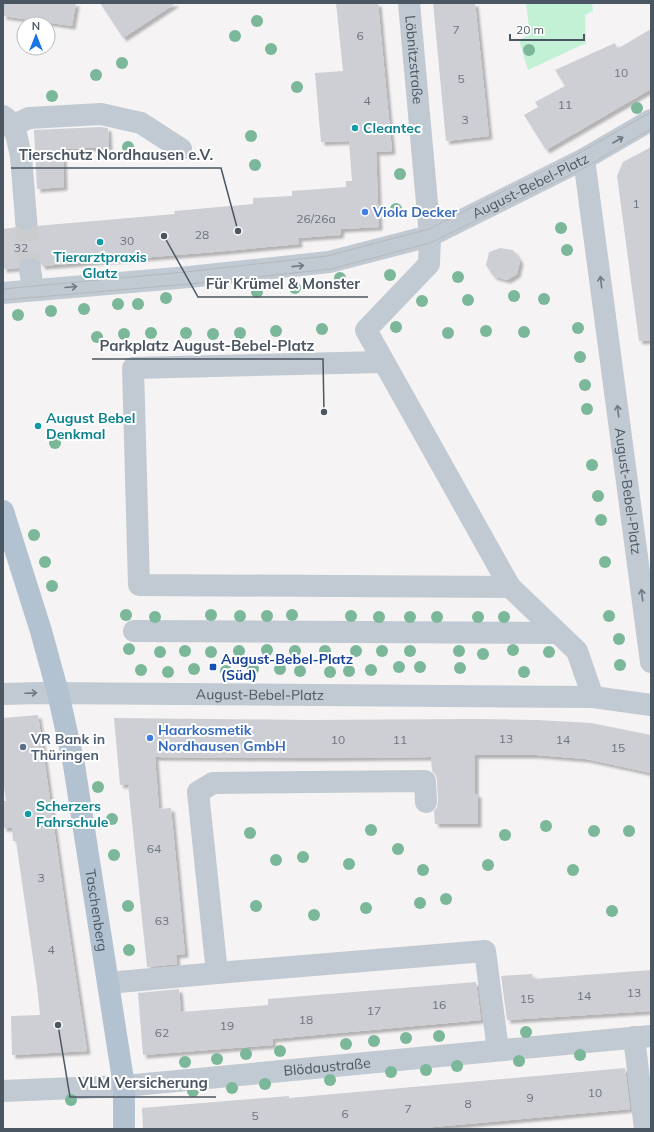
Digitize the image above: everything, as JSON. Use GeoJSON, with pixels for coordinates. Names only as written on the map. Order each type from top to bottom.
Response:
{"type":"FeatureCollection","features":[{"type":"Feature","properties":{"kind":"main road"},"geometry":{"type":"LineString","coordinates":[[3,511],[41,631],[58,693]]}},
{"type":"Feature","properties":{"kind":"main road","name":"Taschenberg"},"geometry":{"type":"LineString","coordinates":[[58,693],[74,764],[124,1086],[124,1129]]}},
{"type":"Feature","properties":{"kind":"street","name":"Löbnitzstraße"},"geometry":{"type":"LineString","coordinates":[[383,362],[366,330],[429,264],[430,236],[409,3]]}},
{"type":"Feature","properties":{"kind":"street"},"geometry":{"type":"LineString","coordinates":[[26,219],[21,156],[16,134],[7,121],[29,118],[101,114],[141,123],[181,148]]}},
{"type":"Feature","properties":{"kind":"street"},"geometry":{"type":"LineString","coordinates":[[584,159],[651,120]]}},
{"type":"Feature","properties":{"kind":"street","name":"August-Bebel-Platz"},"geometry":{"type":"LineString","coordinates":[[3,293],[31,280],[188,277],[329,262],[430,236],[584,159],[651,662]]}},
{"type":"Feature","properties":{"kind":"street"},"geometry":{"type":"LineString","coordinates":[[510,587],[139,585],[133,368],[383,362],[510,587],[576,651],[593,697]]}},
{"type":"Feature","properties":{"kind":"street"},"geometry":{"type":"LineString","coordinates":[[134,631],[558,633]]}},
{"type":"Feature","properties":{"kind":"street","name":"August-Bebel-Platz"},"geometry":{"type":"LineString","coordinates":[[3,694],[58,693],[593,697],[651,704]]}},
{"type":"Feature","properties":{"kind":"street"},"geometry":{"type":"LineString","coordinates":[[217,973],[198,792],[213,782],[425,781],[426,802]]}},
{"type":"Feature","properties":{"kind":"street"},"geometry":{"type":"LineString","coordinates":[[108,982],[485,951],[498,1050]]}},
{"type":"Feature","properties":{"kind":"street"},"geometry":{"type":"LineString","coordinates":[[642,1036],[645,1129]]}},
{"type":"Feature","properties":{"kind":"street","name":"Blödaustraße"},"geometry":{"type":"LineString","coordinates":[[3,1091],[124,1086],[642,1036]]}},
{"type":"Feature","properties":{"kind":"green space"},"geometry":{"type":"Polygon","coordinates":[[[526,3],[592,3],[593,11],[585,15],[586,43],[528,70],[519,40],[530,35],[526,3]]]}},
{"type":"Feature","properties":{"kind":"building"},"geometry":{"type":"Polygon","coordinates":[[[3,3],[76,3],[72,26],[56,24],[56,16],[16,16],[16,18],[3,16],[3,3]]]}},
{"type":"Feature","properties":{"kind":"building"},"geometry":{"type":"Polygon","coordinates":[[[100,3],[176,3],[123,38],[100,3]]]}},
{"type":"Feature","properties":{"kind":"building"},"geometry":{"type":"Polygon","coordinates":[[[336,3],[378,3],[392,151],[376,152],[379,227],[341,229],[340,235],[298,238],[299,244],[226,251],[42,266],[40,261],[29,257],[22,259],[18,268],[3,269],[3,229],[17,227],[21,230],[27,231],[36,226],[175,214],[174,211],[253,204],[253,198],[292,196],[292,191],[346,187],[346,181],[352,181],[349,141],[321,142],[315,73],[343,71],[336,3]]]}},
{"type":"Feature","properties":{"kind":"building"},"geometry":{"type":"Polygon","coordinates":[[[433,3],[475,3],[489,136],[446,141],[433,3]]]}},
{"type":"Feature","properties":{"kind":"building"},"geometry":{"type":"Polygon","coordinates":[[[651,29],[651,89],[546,150],[524,115],[538,107],[535,102],[565,86],[555,70],[615,43],[617,49],[651,29]]]}},
{"type":"Feature","properties":{"kind":"building"},"geometry":{"type":"Polygon","coordinates":[[[100,127],[108,128],[109,147],[63,149],[64,187],[37,189],[34,130],[100,127]]]}},
{"type":"Feature","properties":{"kind":"building"},"geometry":{"type":"Polygon","coordinates":[[[651,147],[651,340],[639,341],[617,176],[623,162],[651,147]]]}},
{"type":"Feature","properties":{"kind":"building"},"geometry":{"type":"Polygon","coordinates":[[[500,248],[513,250],[520,261],[517,274],[507,280],[493,276],[486,265],[489,252],[500,248]]]}},
{"type":"Feature","properties":{"kind":"building"},"geometry":{"type":"Polygon","coordinates":[[[38,715],[87,1051],[12,1055],[11,1016],[40,1015],[16,841],[13,841],[12,828],[3,828],[3,801],[6,801],[3,780],[3,718],[38,715]]]}},
{"type":"Feature","properties":{"kind":"building"},"geometry":{"type":"Polygon","coordinates":[[[114,718],[308,720],[476,719],[591,723],[651,735],[651,773],[586,759],[537,755],[475,755],[475,794],[478,794],[478,824],[435,824],[434,811],[437,807],[438,801],[437,780],[436,775],[432,771],[431,757],[155,757],[159,809],[171,808],[185,954],[176,955],[177,964],[147,967],[128,784],[120,785],[114,718]]]}},
{"type":"Feature","properties":{"kind":"building"},"geometry":{"type":"Polygon","coordinates":[[[651,970],[651,1011],[507,1020],[501,976],[532,974],[533,979],[651,970]]]}},
{"type":"Feature","properties":{"kind":"building"},"geometry":{"type":"Polygon","coordinates":[[[476,982],[481,1020],[272,1039],[273,1045],[143,1055],[138,993],[179,989],[181,1012],[268,1005],[268,999],[476,982]]]}},
{"type":"Feature","properties":{"kind":"building"},"geometry":{"type":"Polygon","coordinates":[[[625,1068],[630,1109],[412,1129],[143,1129],[142,1108],[289,1096],[289,1098],[625,1068]]]}},
{"type":"Feature","properties":{"kind":"tunnel"},"geometry":{"type":"LineString","coordinates":[[26,219],[30,269]]}},
{"type":"Feature","properties":{"kind":"tram line"},"geometry":{"type":"LineString","coordinates":[[3,289],[185,272],[327,256],[429,229],[581,152],[651,112]]}},
{"type":"Feature","properties":{"kind":"tram line"},"geometry":{"type":"LineString","coordinates":[[3,300],[200,283],[331,269],[430,243],[586,167],[651,129]]}},
{"type":"Feature","properties":{"kind":"place","name":"Cleantec"},"geometry":{"type":"Point","coordinates":[355,128]}},
{"type":"Feature","properties":{"kind":"place","name":"Viola Decker"},"geometry":{"type":"Point","coordinates":[365,212]}},
{"type":"Feature","properties":{"kind":"place","name":"Tierschutz Nordhausen e.V."},"geometry":{"type":"Point","coordinates":[238,231]}},
{"type":"Feature","properties":{"kind":"place","name":"Für Krümel & Monster"},"geometry":{"type":"Point","coordinates":[164,236]}},
{"type":"Feature","properties":{"kind":"place","name":"Tierarztpraxis Glatz"},"geometry":{"type":"Point","coordinates":[100,242]}},
{"type":"Feature","properties":{"kind":"place","name":"Parkplatz August-Bebel-Platz"},"geometry":{"type":"Point","coordinates":[324,412]}},
{"type":"Feature","properties":{"kind":"place","name":"August Bebel Denkmal"},"geometry":{"type":"Point","coordinates":[38,426]}},
{"type":"Feature","properties":{"kind":"place","name":"August-Bebel-Platz (Süd)"},"geometry":{"type":"Point","coordinates":[213,667]}},
{"type":"Feature","properties":{"kind":"place","name":"Haarkosmetik Nordhausen GmbH"},"geometry":{"type":"Point","coordinates":[150,738]}},
{"type":"Feature","properties":{"kind":"place","name":"VR Bank in Thüringen"},"geometry":{"type":"Point","coordinates":[23,747]}},
{"type":"Feature","properties":{"kind":"place","name":"Scherzers Fahrschule"},"geometry":{"type":"Point","coordinates":[28,814]}},
{"type":"Feature","properties":{"kind":"place","name":"VLM Versicherung"},"geometry":{"type":"Point","coordinates":[58,1025]}}]}
